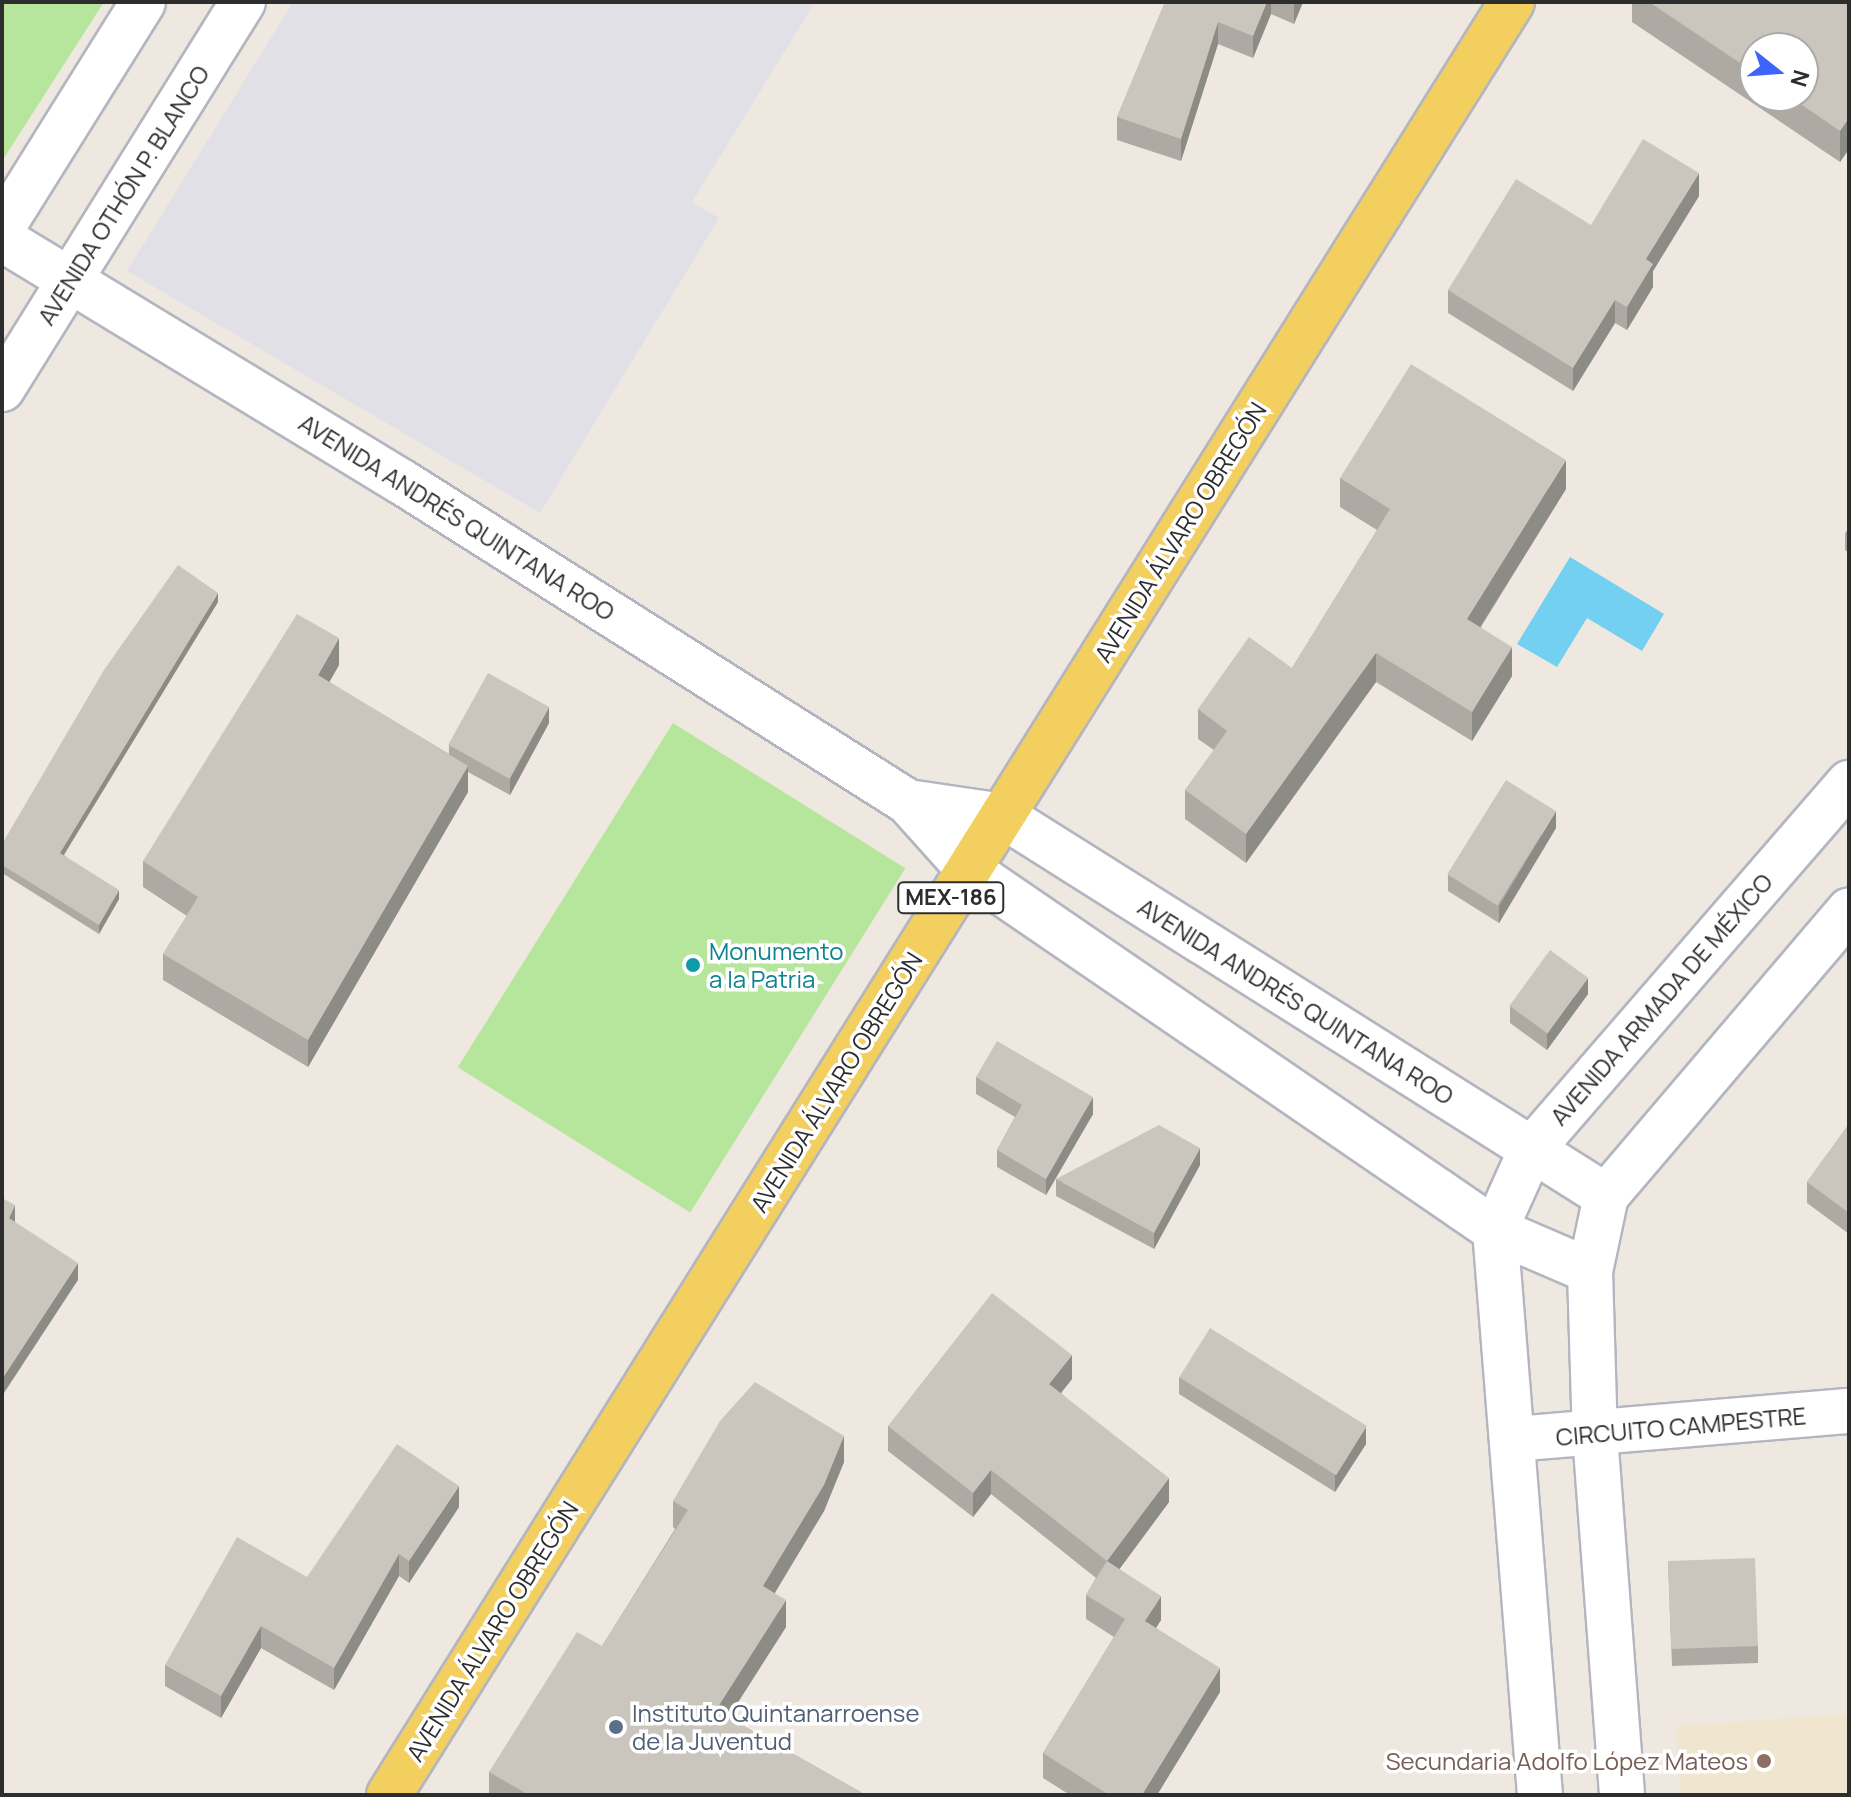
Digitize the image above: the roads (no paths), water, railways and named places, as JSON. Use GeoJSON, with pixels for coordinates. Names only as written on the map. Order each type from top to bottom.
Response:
{"type":"FeatureCollection","features":[{"type":"Feature","properties":{"kind":"main road","name":"AVENIDA ÁLVARO OBREGÓN"},"geometry":{"type":"LineString","coordinates":[[389,1795],[1512,2]]}},
{"type":"Feature","properties":{"kind":"street"},"geometry":{"type":"LineString","coordinates":[[2,228],[143,2]]}},
{"type":"Feature","properties":{"kind":"street","name":"AVENIDA OTHÓN P. BLANCO"},"geometry":{"type":"LineString","coordinates":[[2,389],[243,2]]}},
{"type":"Feature","properties":{"kind":"street","name":"AVENIDA ANDRÉS QUINTANA ROO"},"geometry":{"type":"LineString","coordinates":[[2,239],[71,278],[908,802],[969,870],[1495,1230],[1590,1271]]}},
{"type":"Feature","properties":{"kind":"street","name":"AVENIDA ARMADA DE MÉXICO"},"geometry":{"type":"LineString","coordinates":[[1495,1230],[1531,1150],[1849,783]]}},
{"type":"Feature","properties":{"kind":"street","name":"AVENIDA ANDRÉS QUINTANA ROO"},"geometry":{"type":"LineString","coordinates":[[908,802],[1003,816],[1606,1196]]}},
{"type":"Feature","properties":{"kind":"street"},"geometry":{"type":"LineString","coordinates":[[1622,1795],[1595,1435],[1590,1271],[1606,1196],[1849,910]]}},
{"type":"Feature","properties":{"kind":"street"},"geometry":{"type":"LineString","coordinates":[[1495,1230],[1540,1795]]}},
{"type":"Feature","properties":{"kind":"street","name":"CIRCUITO CAMPESTRE"},"geometry":{"type":"LineString","coordinates":[[1514,1439],[1595,1435],[1849,1411]]}},
{"type":"Feature","properties":{"kind":"water"},"geometry":{"type":"Polygon","coordinates":[[[1570,557],[1664,614],[1642,651],[1587,618],[1557,667],[1517,644],[1570,557]]]}},
{"type":"Feature","properties":{"kind":"place","name":"Monumento a la Patria"},"geometry":{"type":"Point","coordinates":[693,965]}},
{"type":"Feature","properties":{"kind":"place","name":"Instituto Quintanarroense de la Juventud"},"geometry":{"type":"Point","coordinates":[616,1727]}},
{"type":"Feature","properties":{"kind":"place","name":"Secundaria Adolfo López Mateos"},"geometry":{"type":"Point","coordinates":[1764,1761]}}]}
